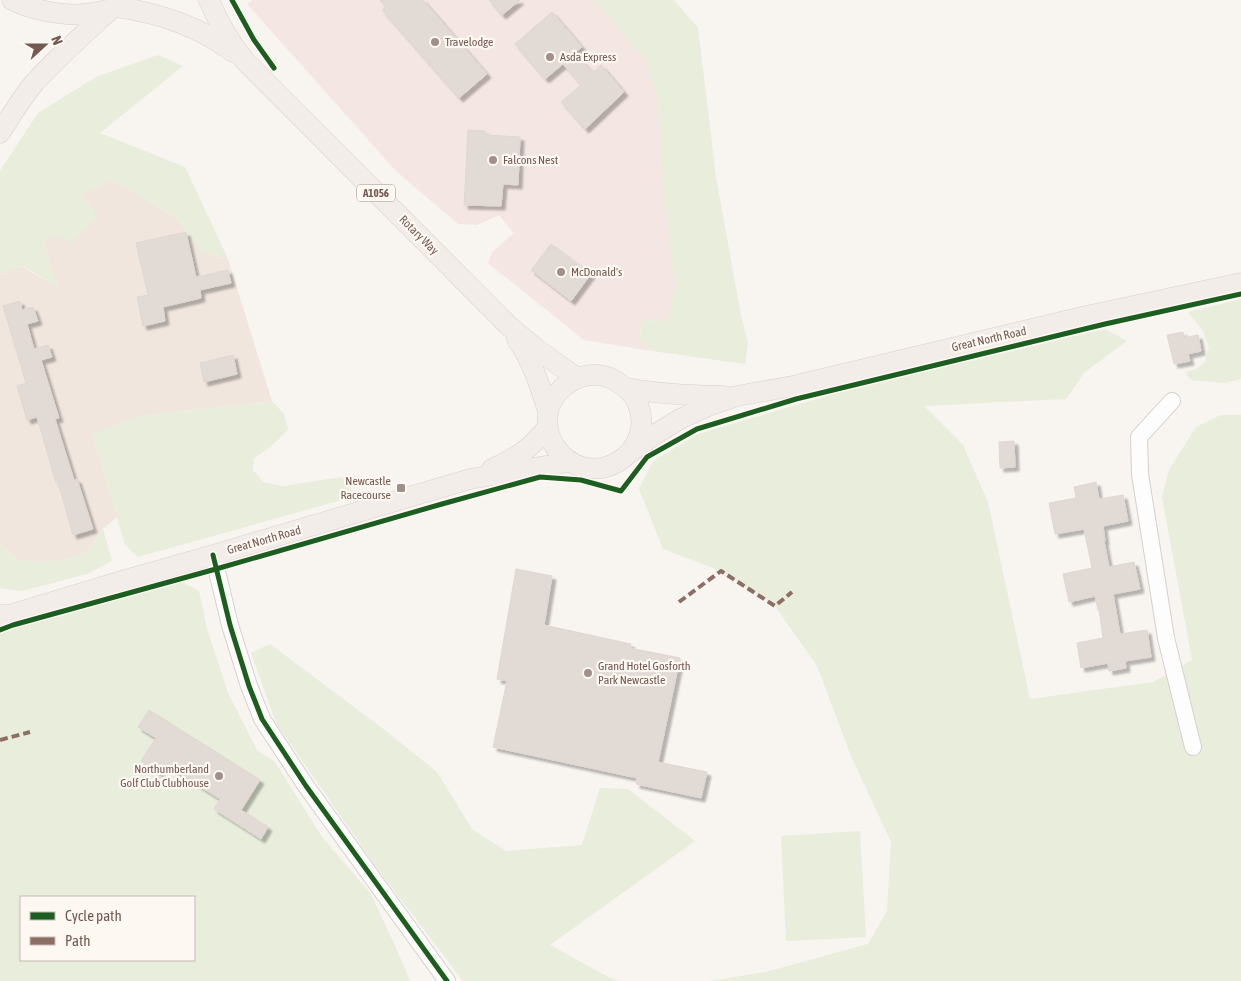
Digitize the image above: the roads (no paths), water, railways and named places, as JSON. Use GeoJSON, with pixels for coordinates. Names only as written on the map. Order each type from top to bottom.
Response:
{"type":"FeatureCollection","features":[{"type":"Feature","properties":{"kind":"main road","name":"Rotary Way"},"geometry":{"type":"LineString","coordinates":[[12,0],[36,10],[68,14],[84,14],[119,5],[185,24],[226,46],[245,61],[508,325],[530,345],[578,378]]}},
{"type":"Feature","properties":{"kind":"main road","name":"Rotary Way"},"geometry":{"type":"LineString","coordinates":[[209,0],[221,26],[245,61]]}},
{"type":"Feature","properties":{"kind":"main road"},"geometry":{"type":"LineString","coordinates":[[0,133],[35,83],[65,51],[119,5]]}},
{"type":"Feature","properties":{"kind":"main road","name":"Great North Road"},"geometry":{"type":"LineString","coordinates":[[737,396],[794,386],[1082,317],[1241,283]]}},
{"type":"Feature","properties":{"kind":"main road","name":"Rotary Way"},"geometry":{"type":"LineString","coordinates":[[508,325],[532,366],[548,419]]}},
{"type":"Feature","properties":{"kind":"main road"},"geometry":{"type":"LineString","coordinates":[[629,453],[637,441],[641,427],[640,413],[635,400],[627,388],[608,377],[596,375],[578,378],[559,390],[552,400],[548,419],[551,441],[559,453],[569,462],[590,469],[612,466],[654,435],[680,420],[708,406],[737,396]]}},
{"type":"Feature","properties":{"kind":"main road"},"geometry":{"type":"LineString","coordinates":[[627,388],[682,395],[737,396]]}},
{"type":"Feature","properties":{"kind":"main road","name":"Great North Road"},"geometry":{"type":"LineString","coordinates":[[470,479],[514,459],[527,450],[537,441],[548,419]]}},
{"type":"Feature","properties":{"kind":"main road","name":"Great North Road"},"geometry":{"type":"LineString","coordinates":[[3,617],[470,479],[569,462]]}},
{"type":"Feature","properties":{"kind":"street"},"geometry":{"type":"LineString","coordinates":[[1172,401],[1138,437],[1140,474],[1166,638],[1193,747]]}},
{"type":"Feature","properties":{"kind":"street"},"geometry":{"type":"LineString","coordinates":[[213,555],[230,625],[249,686],[262,719],[306,786],[447,981]]}},
{"type":"Feature","properties":{"kind":"place","name":"Travelodge"},"geometry":{"type":"Point","coordinates":[435,42]}},
{"type":"Feature","properties":{"kind":"place","name":"Asda Express"},"geometry":{"type":"Point","coordinates":[550,57]}},
{"type":"Feature","properties":{"kind":"place","name":"Falcons Nest"},"geometry":{"type":"Point","coordinates":[493,160]}},
{"type":"Feature","properties":{"kind":"place","name":"McDonald's"},"geometry":{"type":"Point","coordinates":[561,272]}},
{"type":"Feature","properties":{"kind":"place","name":"Newcastle Racecourse"},"geometry":{"type":"Point","coordinates":[401,488]}},
{"type":"Feature","properties":{"kind":"place","name":"Grand Hotel Gosforth Park Newcastle"},"geometry":{"type":"Point","coordinates":[588,673]}},
{"type":"Feature","properties":{"kind":"place","name":"Northumberland Golf Club Clubhouse"},"geometry":{"type":"Point","coordinates":[219,776]}}]}
